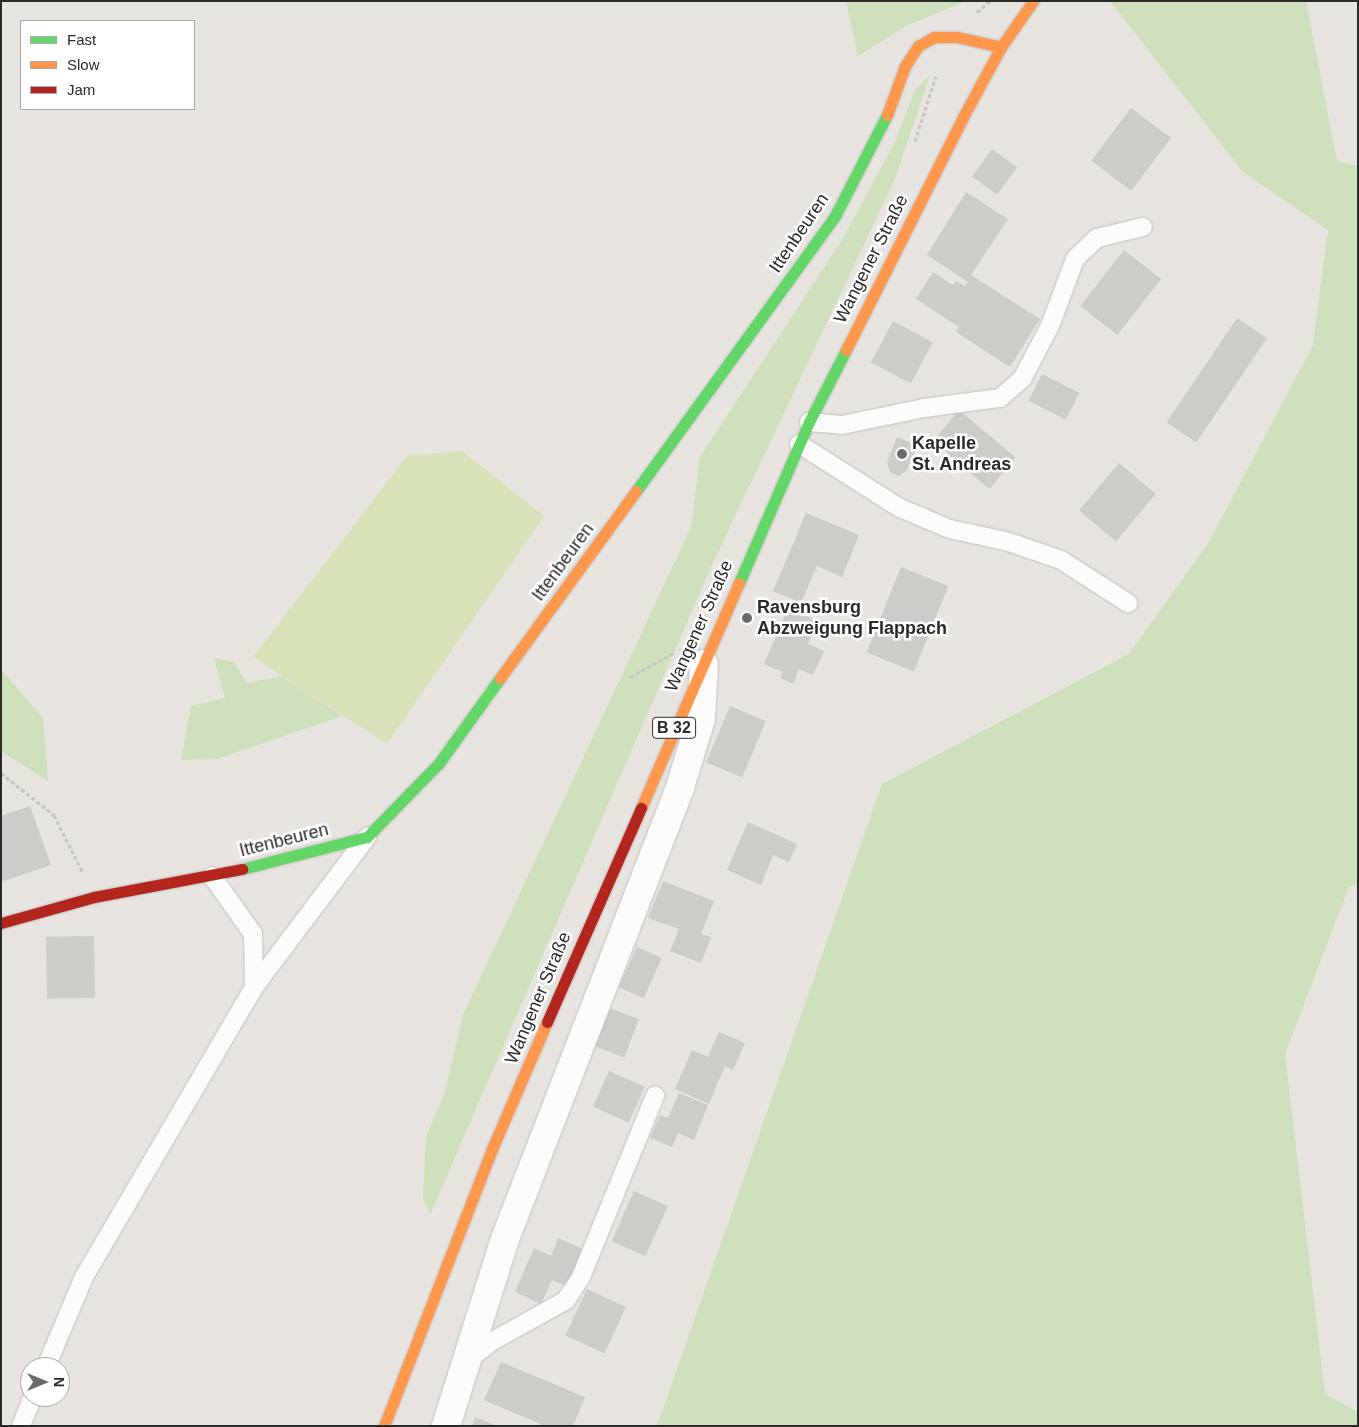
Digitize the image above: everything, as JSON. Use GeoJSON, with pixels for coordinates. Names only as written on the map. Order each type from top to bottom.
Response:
{"type":"FeatureCollection","features":[{"type":"Feature","properties":{"kind":"main road","name":"Wangener Straße"},"geometry":{"type":"LineString","coordinates":[[384,1426],[492,1149],[694,652],[799,444],[808,422],[1001,47],[1032,1]]}},
{"type":"Feature","properties":{"kind":"main road","name":"Ittenbeuren"},"geometry":{"type":"LineString","coordinates":[[1,923],[94,897],[212,876],[367,837],[439,763],[835,216],[885,121],[905,66],[918,46],[934,37],[957,37],[1001,47]]}},
{"type":"Feature","properties":{"kind":"street"},"geometry":{"type":"LineString","coordinates":[[446,1426],[505,1239],[680,787],[701,719],[694,652]]}},
{"type":"Feature","properties":{"kind":"lane"},"geometry":{"type":"LineString","coordinates":[[808,422],[842,425],[924,408],[1000,398],[1022,379],[1050,326],[1075,259],[1097,238],[1143,227]]}},
{"type":"Feature","properties":{"kind":"lane"},"geometry":{"type":"LineString","coordinates":[[799,444],[900,508],[950,529],[1009,542],[1061,560],[1128,603]]}},
{"type":"Feature","properties":{"kind":"lane"},"geometry":{"type":"LineString","coordinates":[[50,1357],[84,1277],[254,987],[367,837]]}},
{"type":"Feature","properties":{"kind":"lane"},"geometry":{"type":"LineString","coordinates":[[212,876],[252,934],[254,987]]}},
{"type":"Feature","properties":{"kind":"lane"},"geometry":{"type":"LineString","coordinates":[[466,1362],[491,1342],[566,1300],[581,1277],[655,1096]]}},
{"type":"Feature","properties":{"kind":"lane"},"geometry":{"type":"LineString","coordinates":[[21,1426],[29,1407]]}},
{"type":"Feature","properties":{"kind":"path"},"geometry":{"type":"LineString","coordinates":[[630,677],[694,652]]}},
{"type":"Feature","properties":{"kind":"path"},"geometry":{"type":"LineString","coordinates":[[1,773],[54,815],[94,897]]}},
{"type":"Feature","properties":{"kind":"green space"},"geometry":{"type":"Polygon","coordinates":[[[846,1],[966,1],[906,26],[858,56],[846,1]]]}},
{"type":"Feature","properties":{"kind":"green space"},"geometry":{"type":"Polygon","coordinates":[[[1110,1],[1306,1],[1337,161],[1358,166],[1358,884],[1349,887],[1285,1054],[1325,1394],[1358,1412],[1358,1426],[657,1426],[882,784],[1129,654],[1209,542],[1313,345],[1328,230],[1243,172],[1110,1]]]}},
{"type":"Feature","properties":{"kind":"green space"},"geometry":{"type":"Polygon","coordinates":[[[930,75],[895,179],[711,567],[430,1215],[423,1199],[426,1137],[444,1095],[463,1015],[691,527],[700,457],[842,240],[895,142],[914,92],[930,75]]]}},
{"type":"Feature","properties":{"kind":"green space"},"geometry":{"type":"Polygon","coordinates":[[[462,451],[544,516],[387,744],[253,657],[407,456],[462,451]]]}},
{"type":"Feature","properties":{"kind":"green space"},"geometry":{"type":"Polygon","coordinates":[[[214,658],[234,662],[247,683],[282,676],[342,716],[217,759],[181,760],[191,706],[225,698],[214,658]]]}},
{"type":"Feature","properties":{"kind":"green space"},"geometry":{"type":"Polygon","coordinates":[[[1,669],[43,718],[48,781],[1,751],[1,669]]]}},
{"type":"Feature","properties":{"kind":"building"},"geometry":{"type":"Polygon","coordinates":[[[1131,108],[1171,138],[1131,191],[1091,161],[1131,108]]]}},
{"type":"Feature","properties":{"kind":"building"},"geometry":{"type":"Polygon","coordinates":[[[992,149],[1017,167],[997,195],[972,177],[992,149]]]}},
{"type":"Feature","properties":{"kind":"building"},"geometry":{"type":"Polygon","coordinates":[[[966,192],[1008,219],[971,275],[1040,319],[1010,367],[956,332],[959,327],[916,299],[933,272],[953,285],[956,281],[965,286],[968,282],[927,255],[966,192]]]}},
{"type":"Feature","properties":{"kind":"building"},"geometry":{"type":"Polygon","coordinates":[[[1124,250],[1161,279],[1117,335],[1080,306],[1124,250]]]}},
{"type":"Feature","properties":{"kind":"building"},"geometry":{"type":"Polygon","coordinates":[[[1237,318],[1267,338],[1196,443],[1167,422],[1237,318]]]}},
{"type":"Feature","properties":{"kind":"building"},"geometry":{"type":"Polygon","coordinates":[[[893,321],[933,342],[911,384],[871,362],[893,321]]]}},
{"type":"Feature","properties":{"kind":"building"},"geometry":{"type":"Polygon","coordinates":[[[1042,374],[1079,393],[1066,420],[1028,401],[1042,374]]]}},
{"type":"Feature","properties":{"kind":"building"},"geometry":{"type":"Polygon","coordinates":[[[959,410],[1016,458],[989,489],[933,441],[959,410]]]}},
{"type":"Feature","properties":{"kind":"building","name":"Kapelle St. Andreas"},"geometry":{"type":"Polygon","coordinates":[[[897,437],[917,446],[907,470],[899,476],[890,472],[887,462],[897,437]]]}},
{"type":"Feature","properties":{"kind":"building"},"geometry":{"type":"Polygon","coordinates":[[[1119,463],[1156,494],[1116,541],[1079,510],[1119,463]]]}},
{"type":"Feature","properties":{"kind":"building"},"geometry":{"type":"Polygon","coordinates":[[[806,513],[859,535],[842,577],[817,566],[801,603],[773,591],[806,513]]]}},
{"type":"Feature","properties":{"kind":"building"},"geometry":{"type":"Polygon","coordinates":[[[901,567],[948,586],[914,671],[867,652],[901,567]]]}},
{"type":"Feature","properties":{"kind":"building"},"geometry":{"type":"Polygon","coordinates":[[[788,608],[818,621],[808,644],[824,651],[813,675],[799,669],[793,684],[780,678],[783,672],[764,664],[788,608]]]}},
{"type":"Feature","properties":{"kind":"building"},"geometry":{"type":"Polygon","coordinates":[[[730,706],[766,721],[742,777],[706,762],[730,706]]]}},
{"type":"Feature","properties":{"kind":"building"},"geometry":{"type":"Polygon","coordinates":[[[30,806],[51,865],[1,882],[1,816],[30,806]]]}},
{"type":"Feature","properties":{"kind":"building"},"geometry":{"type":"Polygon","coordinates":[[[748,822],[797,844],[789,862],[773,855],[761,885],[727,870],[748,822]]]}},
{"type":"Feature","properties":{"kind":"building"},"geometry":{"type":"Polygon","coordinates":[[[663,881],[714,901],[701,934],[711,937],[701,963],[670,951],[679,929],[648,918],[663,881]]]}},
{"type":"Feature","properties":{"kind":"building"},"geometry":{"type":"Polygon","coordinates":[[[94,936],[95,998],[47,999],[46,937],[94,936]]]}},
{"type":"Feature","properties":{"kind":"building"},"geometry":{"type":"Polygon","coordinates":[[[637,947],[662,958],[644,998],[619,987],[637,947]]]}},
{"type":"Feature","properties":{"kind":"building"},"geometry":{"type":"Polygon","coordinates":[[[610,1008],[639,1019],[624,1057],[595,1046],[610,1008]]]}},
{"type":"Feature","properties":{"kind":"building"},"geometry":{"type":"Polygon","coordinates":[[[719,1032],[745,1043],[733,1070],[725,1066],[709,1104],[675,1089],[692,1050],[708,1057],[719,1032]]]}},
{"type":"Feature","properties":{"kind":"building"},"geometry":{"type":"Polygon","coordinates":[[[609,1071],[645,1087],[629,1122],[593,1107],[609,1071]]]}},
{"type":"Feature","properties":{"kind":"building"},"geometry":{"type":"Polygon","coordinates":[[[679,1093],[708,1105],[694,1140],[678,1133],[672,1147],[650,1138],[660,1115],[668,1118],[679,1093]]]}},
{"type":"Feature","properties":{"kind":"building"},"geometry":{"type":"Polygon","coordinates":[[[634,1191],[668,1206],[645,1256],[612,1241],[634,1191]]]}},
{"type":"Feature","properties":{"kind":"building"},"geometry":{"type":"Polygon","coordinates":[[[558,1238],[583,1249],[567,1286],[552,1280],[541,1304],[515,1292],[534,1248],[551,1256],[558,1238]]]}},
{"type":"Feature","properties":{"kind":"building"},"geometry":{"type":"Polygon","coordinates":[[[587,1289],[626,1307],[604,1353],[565,1335],[587,1289]]]}},
{"type":"Feature","properties":{"kind":"building"},"geometry":{"type":"Polygon","coordinates":[[[501,1362],[585,1397],[573,1426],[545,1426],[484,1400],[501,1362]]]}},
{"type":"Feature","properties":{"kind":"building"},"geometry":{"type":"Polygon","coordinates":[[[475,1417],[497,1426],[472,1426],[475,1417]]]}},
{"type":"Feature","properties":{"kind":"traffic: fast"},"geometry":{"type":"LineString","coordinates":[[636,491],[835,216],[887,115]]}},
{"type":"Feature","properties":{"kind":"traffic: fast"},"geometry":{"type":"LineString","coordinates":[[739,583],[809,422],[846,350]]}},
{"type":"Feature","properties":{"kind":"traffic: fast"},"geometry":{"type":"LineString","coordinates":[[242,869],[367,837],[439,763],[500,678]]}},
{"type":"Feature","properties":{"kind":"traffic: slow"},"geometry":{"type":"LineString","coordinates":[[846,350],[963,117],[1001,47],[1033,1]]}},
{"type":"Feature","properties":{"kind":"traffic: slow"},"geometry":{"type":"LineString","coordinates":[[887,115],[905,66],[918,46],[934,37],[957,37],[1001,47]]}},
{"type":"Feature","properties":{"kind":"traffic: slow"},"geometry":{"type":"LineString","coordinates":[[500,678],[636,491]]}},
{"type":"Feature","properties":{"kind":"traffic: slow"},"geometry":{"type":"LineString","coordinates":[[641,808],[739,583]]}},
{"type":"Feature","properties":{"kind":"traffic: slow"},"geometry":{"type":"LineString","coordinates":[[384,1426],[492,1149],[547,1022]]}},
{"type":"Feature","properties":{"kind":"traffic: jam"},"geometry":{"type":"LineString","coordinates":[[547,1022],[641,808]]}},
{"type":"Feature","properties":{"kind":"traffic: jam"},"geometry":{"type":"LineString","coordinates":[[1,923],[94,897],[242,869]]}},
{"type":"Feature","properties":{"kind":"place","name":"Kapelle St. Andreas"},"geometry":{"type":"Point","coordinates":[902,454]}},
{"type":"Feature","properties":{"kind":"place","name":"Ravensburg Abzweigung Flappach"},"geometry":{"type":"Point","coordinates":[747,618]}}]}
